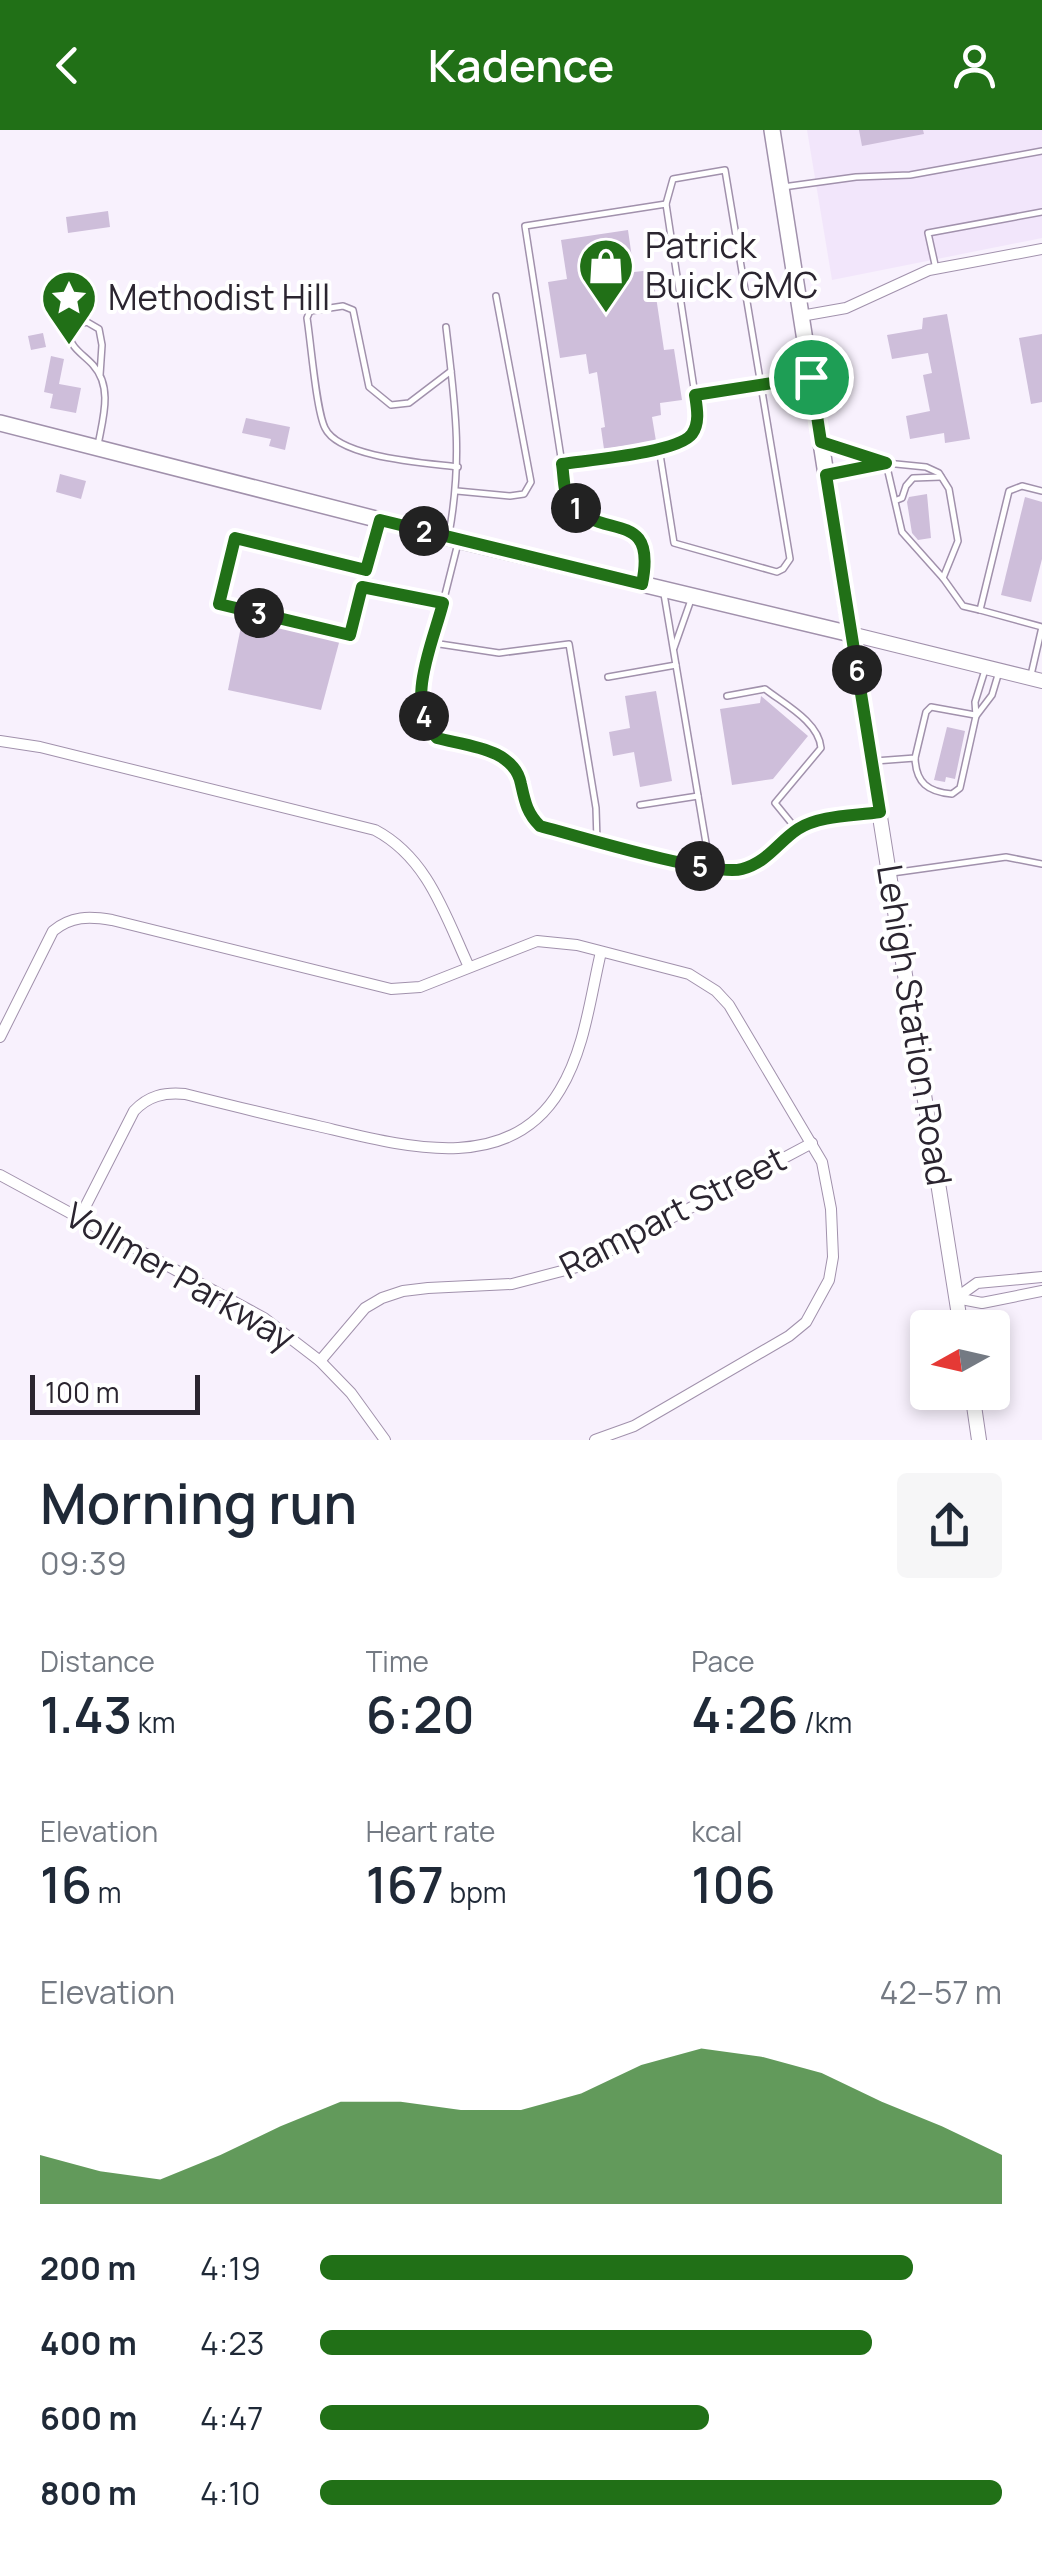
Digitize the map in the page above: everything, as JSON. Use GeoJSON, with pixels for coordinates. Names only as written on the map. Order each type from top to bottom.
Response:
{"type":"FeatureCollection","features":[{"type":"Feature","properties":{"kind":"main road","name":"Lehigh Station Road"},"geometry":{"type":"LineString","coordinates":[[772,130],[851,634]]}},
{"type":"Feature","properties":{"kind":"main road"},"geometry":{"type":"LineString","coordinates":[[0,423],[454,539],[851,634]]}},
{"type":"Feature","properties":{"kind":"street"},"geometry":{"type":"LineString","coordinates":[[801,316],[846,308],[936,268],[1042,250]]}},
{"type":"Feature","properties":{"kind":"street"},"geometry":{"type":"LineString","coordinates":[[851,634],[1036,679]]}},
{"type":"Feature","properties":{"kind":"street","name":"Lehigh Station Road"},"geometry":{"type":"LineString","coordinates":[[851,634],[958,1310]]}},
{"type":"Feature","properties":{"kind":"street"},"geometry":{"type":"LineString","coordinates":[[0,741],[60,752],[375,830],[392,839],[419,864],[469,967]]}},
{"type":"Feature","properties":{"kind":"street"},"geometry":{"type":"LineString","coordinates":[[0,1037],[53,930],[75,918],[112,920],[392,989],[420,988],[537,941],[576,945],[689,974],[716,991],[729,1005],[812,1142],[828,1185],[834,1232],[829,1280],[815,1310],[789,1336],[634,1426],[595,1440]]}},
{"type":"Feature","properties":{"kind":"street"},"geometry":{"type":"LineString","coordinates":[[80,1217],[134,1111],[147,1100],[164,1094],[184,1094],[410,1147],[466,1149],[511,1136],[545,1110],[568,1076],[582,1036],[600,952]]}},
{"type":"Feature","properties":{"kind":"street","name":"Rampart Street"},"geometry":{"type":"LineString","coordinates":[[320,1360],[366,1308],[382,1298],[416,1290],[512,1284],[581,1266],[812,1142]]}},
{"type":"Feature","properties":{"kind":"street","name":"Vollmer Parkway"},"geometry":{"type":"LineString","coordinates":[[0,1175],[264,1318],[320,1360],[385,1440]]}},
{"type":"Feature","properties":{"kind":"street"},"geometry":{"type":"LineString","coordinates":[[956,1298],[977,1283],[1031,1275],[1042,1277]]}},
{"type":"Feature","properties":{"kind":"street"},"geometry":{"type":"LineString","coordinates":[[956,1298],[982,1303],[1042,1290]]}},
{"type":"Feature","properties":{"kind":"street"},"geometry":{"type":"LineString","coordinates":[[975,1410],[979,1440]]}},
{"type":"Feature","properties":{"kind":"lane"},"geometry":{"type":"LineString","coordinates":[[781,187],[856,177],[910,175],[1042,152]]}},
{"type":"Feature","properties":{"kind":"lane"},"geometry":{"type":"LineString","coordinates":[[562,464],[659,448],[676,446],[692,435],[698,416],[666,204],[673,179],[725,170],[790,558],[783,569],[777,572],[674,543],[659,448]]}},
{"type":"Feature","properties":{"kind":"lane"},"geometry":{"type":"LineString","coordinates":[[642,584],[646,562],[643,543],[634,534],[582,513],[568,500],[525,226],[666,204]]}},
{"type":"Feature","properties":{"kind":"lane"},"geometry":{"type":"LineString","coordinates":[[936,268],[928,233],[1042,212]]}},
{"type":"Feature","properties":{"kind":"lane"},"geometry":{"type":"LineString","coordinates":[[457,491],[510,496],[524,494],[531,482],[496,296]]}},
{"type":"Feature","properties":{"kind":"lane"},"geometry":{"type":"LineString","coordinates":[[451,371],[410,402],[391,405],[369,387],[353,310],[344,306],[310,311],[307,318],[324,428],[336,443],[393,459],[458,467]]}},
{"type":"Feature","properties":{"kind":"lane"},"geometry":{"type":"LineString","coordinates":[[97,448],[105,398],[100,375],[102,345],[99,329],[87,322],[74,325],[69,333],[70,343],[100,375]]}},
{"type":"Feature","properties":{"kind":"lane"},"geometry":{"type":"LineString","coordinates":[[446,327],[459,438],[457,491],[454,539],[420,707],[428,730],[437,738],[504,757],[514,767],[521,781],[523,800],[540,826],[700,866],[737,870],[748,867],[771,856],[796,830],[817,821],[880,812]]}},
{"type":"Feature","properties":{"kind":"lane"},"geometry":{"type":"LineString","coordinates":[[695,395],[811,377]]}},
{"type":"Feature","properties":{"kind":"lane"},"geometry":{"type":"LineString","coordinates":[[821,442],[886,463],[926,467],[942,477],[949,489],[958,542],[943,578]]}},
{"type":"Feature","properties":{"kind":"lane"},"geometry":{"type":"LineString","coordinates":[[826,475],[886,463]]}},
{"type":"Feature","properties":{"kind":"lane"},"geometry":{"type":"LineString","coordinates":[[886,463],[902,532],[963,606],[1042,627],[1036,679]]}},
{"type":"Feature","properties":{"kind":"lane"},"geometry":{"type":"LineString","coordinates":[[896,500],[902,498],[914,478],[942,477]]}},
{"type":"Feature","properties":{"kind":"lane"},"geometry":{"type":"LineString","coordinates":[[980,610],[1009,491],[1022,486],[1042,491]]}},
{"type":"Feature","properties":{"kind":"lane"},"geometry":{"type":"LineString","coordinates":[[366,570],[235,538],[219,604],[350,635],[380,520]]}},
{"type":"Feature","properties":{"kind":"lane"},"geometry":{"type":"LineString","coordinates":[[362,587],[443,603]]}},
{"type":"Feature","properties":{"kind":"lane"},"geometry":{"type":"LineString","coordinates":[[664,589],[707,849],[700,866]]}},
{"type":"Feature","properties":{"kind":"lane"},"geometry":{"type":"LineString","coordinates":[[674,651],[692,596]]}},
{"type":"Feature","properties":{"kind":"lane"},"geometry":{"type":"LineString","coordinates":[[433,643],[499,652],[569,644],[596,808],[597,840]]}},
{"type":"Feature","properties":{"kind":"lane"},"geometry":{"type":"LineString","coordinates":[[608,677],[676,665]]}},
{"type":"Feature","properties":{"kind":"lane"},"geometry":{"type":"LineString","coordinates":[[976,716],[992,696],[993,669]]}},
{"type":"Feature","properties":{"kind":"lane"},"geometry":{"type":"LineString","coordinates":[[976,716],[932,707],[926,712],[915,758],[916,772],[923,785],[947,794],[960,788],[976,716],[975,702],[993,669]]}},
{"type":"Feature","properties":{"kind":"lane"},"geometry":{"type":"LineString","coordinates":[[727,696],[765,689],[813,728],[820,740],[821,748],[775,803],[796,830]]}},
{"type":"Feature","properties":{"kind":"lane"},"geometry":{"type":"LineString","coordinates":[[872,762],[915,758]]}},
{"type":"Feature","properties":{"kind":"lane"},"geometry":{"type":"LineString","coordinates":[[640,804],[698,796]]}},
{"type":"Feature","properties":{"kind":"lane"},"geometry":{"type":"LineString","coordinates":[[890,873],[1006,856],[1042,864]]}},
{"type":"Feature","properties":{"kind":"shaded area"},"geometry":{"type":"Polygon","coordinates":[[[807,130],[1042,130],[1042,238],[832,280],[807,130]]]}},
{"type":"Feature","properties":{"kind":"building"},"geometry":{"type":"Polygon","coordinates":[[[859,130],[923,130],[924,134],[862,146],[859,130]]]}},
{"type":"Feature","properties":{"kind":"building"},"geometry":{"type":"Polygon","coordinates":[[[108,211],[110,227],[68,233],[66,217],[108,211]]]}},
{"type":"Feature","properties":{"kind":"building","name":"Patrick Buick GMC"},"geometry":{"type":"Polygon","coordinates":[[[628,230],[634,272],[652,270],[664,350],[674,349],[682,400],[660,403],[661,415],[652,417],[656,441],[604,449],[597,372],[589,374],[586,354],[560,358],[548,282],[567,279],[561,240],[628,230]]]}},
{"type":"Feature","properties":{"kind":"building"},"geometry":{"type":"Polygon","coordinates":[[[947,314],[970,439],[945,443],[944,433],[910,439],[906,416],[930,411],[923,375],[932,373],[928,353],[892,359],[887,335],[922,329],[923,318],[947,314]]]}},
{"type":"Feature","properties":{"kind":"building"},"geometry":{"type":"Polygon","coordinates":[[[43,333],[46,347],[31,350],[28,336],[43,333]]]}},
{"type":"Feature","properties":{"kind":"building"},"geometry":{"type":"Polygon","coordinates":[[[1042,334],[1042,402],[1031,404],[1019,338],[1042,334]]]}},
{"type":"Feature","properties":{"kind":"building"},"geometry":{"type":"Polygon","coordinates":[[[51,356],[64,359],[59,384],[81,388],[76,413],[50,408],[53,394],[44,392],[51,356]]]}},
{"type":"Feature","properties":{"kind":"building"},"geometry":{"type":"Polygon","coordinates":[[[246,418],[290,427],[285,450],[269,446],[271,439],[242,433],[246,418]]]}},
{"type":"Feature","properties":{"kind":"building"},"geometry":{"type":"Polygon","coordinates":[[[60,474],[86,481],[81,499],[56,492],[60,474]]]}},
{"type":"Feature","properties":{"kind":"building"},"geometry":{"type":"Polygon","coordinates":[[[927,494],[931,538],[918,540],[912,533],[907,502],[909,497],[927,494]]]}},
{"type":"Feature","properties":{"kind":"building"},"geometry":{"type":"Polygon","coordinates":[[[1025,497],[1042,502],[1042,559],[1031,602],[1001,595],[1025,497]]]}},
{"type":"Feature","properties":{"kind":"building"},"geometry":{"type":"Polygon","coordinates":[[[243,617],[340,639],[321,710],[228,690],[243,617]]]}},
{"type":"Feature","properties":{"kind":"building"},"geometry":{"type":"Polygon","coordinates":[[[656,691],[672,781],[640,787],[634,752],[613,756],[609,732],[630,728],[625,696],[656,691]]]}},
{"type":"Feature","properties":{"kind":"building"},"geometry":{"type":"Polygon","coordinates":[[[761,696],[808,736],[773,779],[732,785],[720,709],[760,703],[761,696]]]}},
{"type":"Feature","properties":{"kind":"building"},"geometry":{"type":"Polygon","coordinates":[[[947,727],[965,731],[955,779],[946,777],[945,782],[934,780],[947,727]]]}},
{"type":"Feature","properties":{"kind":"place","name":"Patrick Buick GMC"},"geometry":{"type":"Point","coordinates":[606,315]}},
{"type":"Feature","properties":{"kind":"place","name":"Methodist Hill"},"geometry":{"type":"Point","coordinates":[69,347]}},
{"type":"Feature","properties":{"kind":"route"},"geometry":{"type":"LineString","coordinates":[[811,377],[821,442],[886,463],[826,475],[880,812],[817,821],[796,830],[771,856],[748,867],[737,870],[700,866],[540,826],[531,818],[523,800],[521,781],[504,757],[437,738],[428,730],[420,707],[443,603],[362,587],[350,635],[219,604],[235,538],[366,570],[380,520],[642,584],[646,562],[643,543],[634,534],[582,513],[568,500],[562,464],[676,446],[692,435],[698,416],[695,395],[811,377]]}}]}
